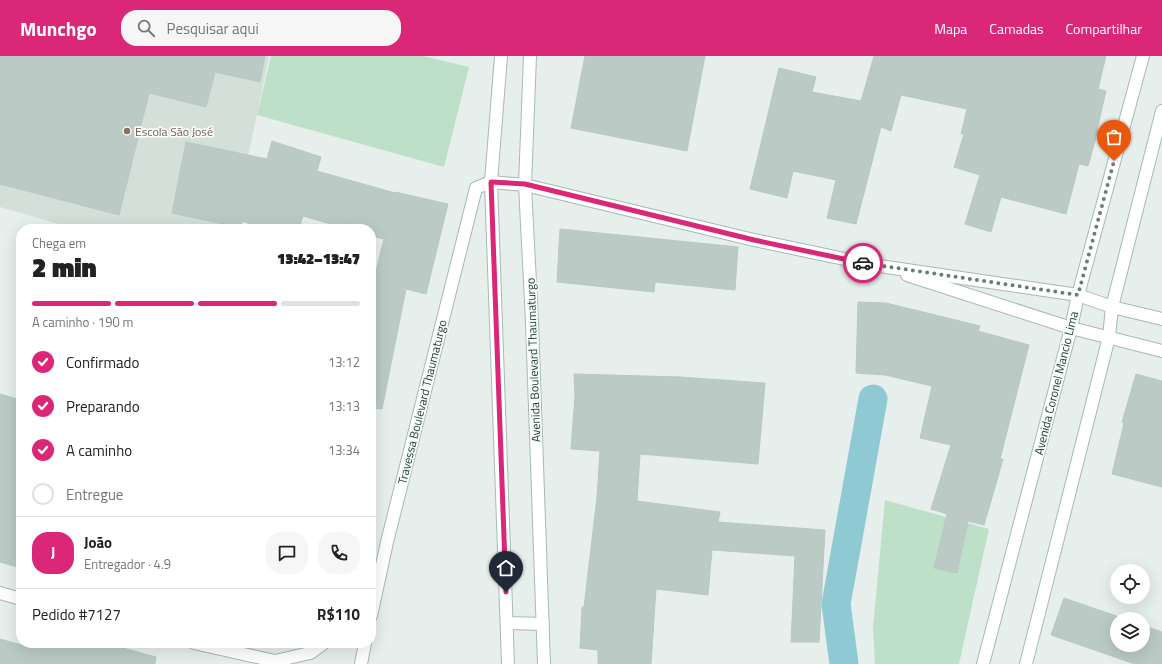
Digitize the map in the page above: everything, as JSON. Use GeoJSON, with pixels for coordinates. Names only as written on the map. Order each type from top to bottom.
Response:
{"type":"FeatureCollection","features":[{"type":"Feature","properties":{"kind":"main road"},"geometry":{"type":"LineString","coordinates":[[501,56],[491,182],[508,664]]}},
{"type":"Feature","properties":{"kind":"main road","name":"Avenida Boulevard Thaumaturgo"},"geometry":{"type":"LineString","coordinates":[[530,56],[525,184],[532,322],[544,664]]}},
{"type":"Feature","properties":{"kind":"main road","name":"Avenida Coronel Mancio Lima"},"geometry":{"type":"LineString","coordinates":[[983,664],[1078,295],[1143,56]]}},
{"type":"Feature","properties":{"kind":"main road"},"geometry":{"type":"LineString","coordinates":[[1026,664],[1109,337],[1112,307],[1162,111]]}},
{"type":"Feature","properties":{"kind":"main road"},"geometry":{"type":"LineString","coordinates":[[491,182],[525,184],[754,240],[873,265],[1078,295],[1112,307],[1162,319]]}},
{"type":"Feature","properties":{"kind":"main road","name":"Travessa Boulevard Thaumaturgo"},"geometry":{"type":"LineString","coordinates":[[376,593],[387,542],[476,188],[491,182]]}},
{"type":"Feature","properties":{"kind":"main road"},"geometry":{"type":"LineString","coordinates":[[873,265],[1070,328],[1162,351]]}},
{"type":"Feature","properties":{"kind":"main road"},"geometry":{"type":"LineString","coordinates":[[376,565],[387,542]]}},
{"type":"Feature","properties":{"kind":"main road"},"geometry":{"type":"LineString","coordinates":[[0,593],[16,598]]}},
{"type":"Feature","properties":{"kind":"main road"},"geometry":{"type":"LineString","coordinates":[[507,623],[543,624]]}},
{"type":"Feature","properties":{"kind":"main road"},"geometry":{"type":"LineString","coordinates":[[216,648],[275,661],[310,653],[317,648]]}},
{"type":"Feature","properties":{"kind":"main road"},"geometry":{"type":"LineString","coordinates":[[361,664],[364,648]]}},
{"type":"Feature","properties":{"kind":"shaded area","name":"Escola São José"},"geometry":{"type":"Polygon","coordinates":[[[0,56],[269,56],[234,224],[59,224],[0,207],[0,56]]]}},
{"type":"Feature","properties":{"kind":"green space"},"geometry":{"type":"Polygon","coordinates":[[[271,56],[423,56],[469,67],[444,167],[257,115],[271,56]]]}},
{"type":"Feature","properties":{"kind":"green space"},"geometry":{"type":"Polygon","coordinates":[[[885,500],[989,529],[959,664],[875,664],[873,627],[885,500]]]}},
{"type":"Feature","properties":{"kind":"building"},"geometry":{"type":"Polygon","coordinates":[[[0,56],[265,56],[260,82],[215,72],[206,107],[149,93],[119,215],[0,184],[0,56]]]}},
{"type":"Feature","properties":{"kind":"building"},"geometry":{"type":"Polygon","coordinates":[[[585,56],[705,56],[687,151],[571,128],[585,56]]]}},
{"type":"Feature","properties":{"kind":"building"},"geometry":{"type":"Polygon","coordinates":[[[874,56],[1106,56],[1098,89],[1106,91],[1098,130],[1088,166],[1079,164],[1066,214],[1001,197],[991,232],[965,224],[980,175],[954,167],[964,134],[961,134],[967,109],[901,95],[891,131],[881,127],[856,224],[827,218],[836,180],[793,171],[787,198],[750,189],[779,68],[816,77],[812,92],[861,101],[874,56]]]}},
{"type":"Feature","properties":{"kind":"building"},"geometry":{"type":"Polygon","coordinates":[[[272,141],[321,157],[317,171],[395,193],[448,204],[426,294],[406,289],[382,409],[376,408],[376,271],[384,239],[376,237],[376,224],[331,224],[303,216],[301,224],[251,224],[242,221],[242,224],[223,224],[172,213],[186,142],[267,159],[272,141]]]}},
{"type":"Feature","properties":{"kind":"building"},"geometry":{"type":"Polygon","coordinates":[[[560,229],[738,247],[735,290],[655,282],[654,292],[557,282],[560,229]]]}},
{"type":"Feature","properties":{"kind":"building"},"geometry":{"type":"Polygon","coordinates":[[[858,302],[886,303],[980,326],[978,331],[1029,345],[1000,459],[1003,459],[984,525],[968,521],[957,573],[934,568],[947,514],[931,509],[951,445],[920,438],[932,386],[885,375],[856,373],[858,302]]]}},
{"type":"Feature","properties":{"kind":"building"},"geometry":{"type":"Polygon","coordinates":[[[574,374],[680,377],[765,383],[758,464],[640,454],[637,501],[720,512],[718,522],[825,530],[819,642],[791,642],[795,556],[712,550],[708,595],[656,589],[651,664],[598,664],[598,650],[580,648],[582,607],[584,607],[597,497],[600,451],[571,449],[575,396],[574,374]]]}},
{"type":"Feature","properties":{"kind":"building"},"geometry":{"type":"Polygon","coordinates":[[[1136,374],[1162,381],[1162,487],[1112,474],[1124,423],[1122,422],[1136,374]]]}},
{"type":"Feature","properties":{"kind":"building"},"geometry":{"type":"Polygon","coordinates":[[[0,394],[16,399],[16,567],[0,562],[0,394]]]}},
{"type":"Feature","properties":{"kind":"building"},"geometry":{"type":"Polygon","coordinates":[[[1064,598],[1110,614],[1110,652],[1150,652],[1150,628],[1162,632],[1162,664],[1135,664],[1051,635],[1064,598]]]}},
{"type":"Feature","properties":{"kind":"building"},"geometry":{"type":"Polygon","coordinates":[[[0,639],[16,643],[16,648],[123,648],[156,657],[155,664],[0,664],[0,639]]]}},
{"type":"Feature","properties":{"kind":"waterway"},"geometry":{"type":"LineString","coordinates":[[844,664],[836,604],[873,399]]}},
{"type":"Feature","properties":{"kind":"way so far"},"geometry":{"type":"LineString","coordinates":[[863,263],[1078,295],[1114,161]]}},
{"type":"Feature","properties":{"kind":"place","name":"Escola São José"},"geometry":{"type":"Point","coordinates":[127,131]}},
{"type":"Feature","properties":{"kind":"route"},"geometry":{"type":"LineString","coordinates":[[506,592],[491,182],[525,184],[754,240],[863,263]]}}]}
